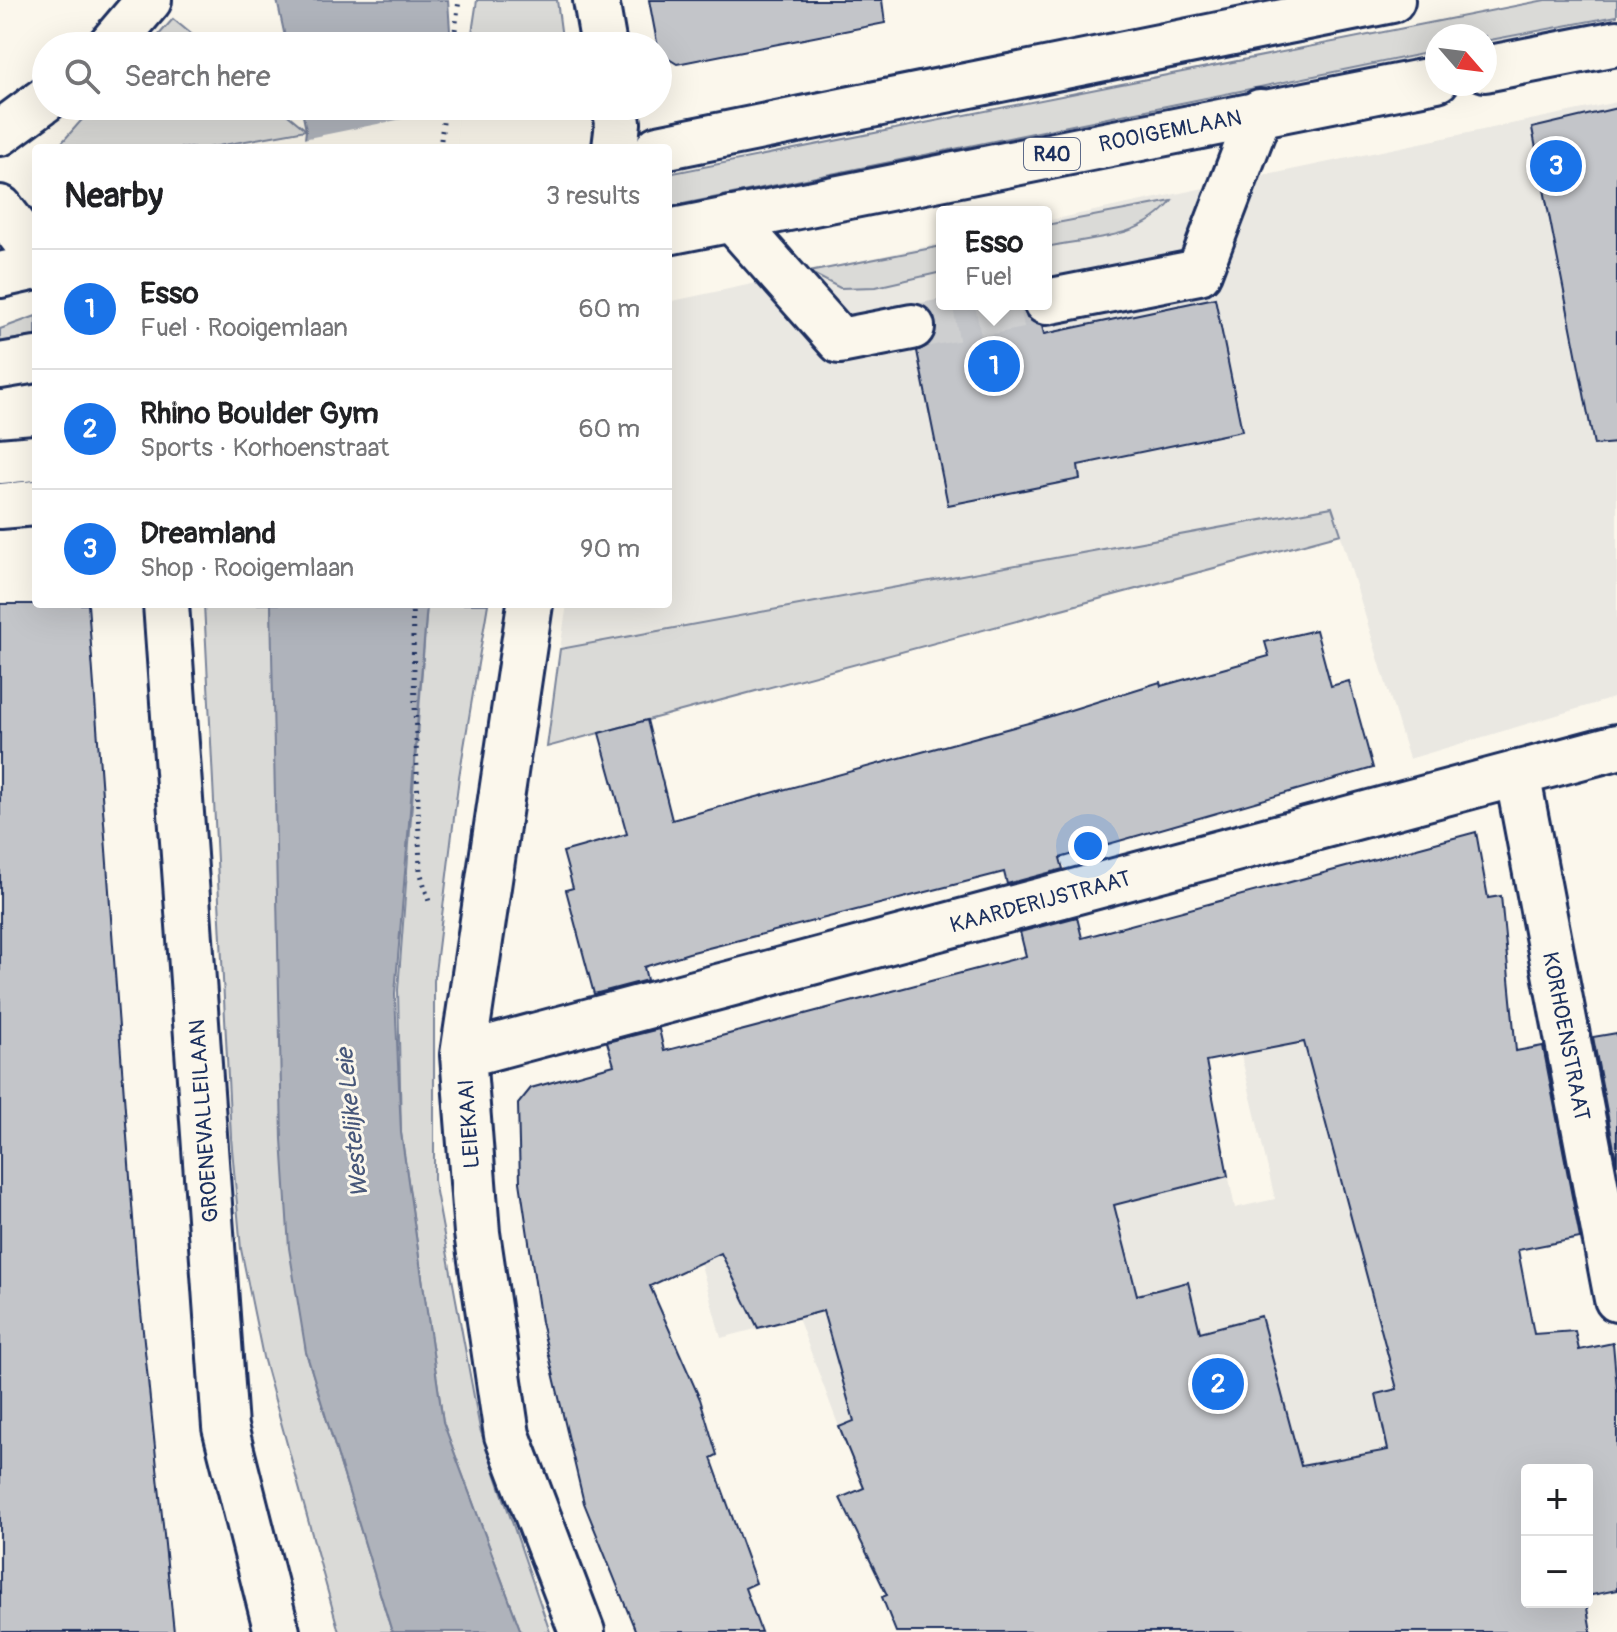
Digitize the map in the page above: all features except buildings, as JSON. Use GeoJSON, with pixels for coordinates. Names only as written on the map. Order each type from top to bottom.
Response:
{"type":"FeatureCollection","features":[{"type":"Feature","properties":{"kind":"street"},"geometry":{"type":"LineString","coordinates":[[122,32],[149,0]]}},
{"type":"Feature","properties":{"kind":"street"},"geometry":{"type":"LineString","coordinates":[[596,0],[602,32]]}},
{"type":"Feature","properties":{"kind":"street"},"geometry":{"type":"LineString","coordinates":[[672,145],[1392,0]]}},
{"type":"Feature","properties":{"kind":"street"},"geometry":{"type":"LineString","coordinates":[[1497,67],[1617,43]]}},
{"type":"Feature","properties":{"kind":"street","name":"ROOIGEMLAAN"},"geometry":{"type":"LineString","coordinates":[[672,231],[1425,81]]}},
{"type":"Feature","properties":{"kind":"street"},"geometry":{"type":"LineString","coordinates":[[0,133],[32,109]]}},
{"type":"Feature","properties":{"kind":"street"},"geometry":{"type":"LineString","coordinates":[[1052,301],[1199,272],[1260,112]]}},
{"type":"Feature","properties":{"kind":"street"},"geometry":{"type":"LineString","coordinates":[[615,144],[617,120]]}},
{"type":"Feature","properties":{"kind":"street"},"geometry":{"type":"LineString","coordinates":[[0,208],[32,250]]}},
{"type":"Feature","properties":{"kind":"street"},"geometry":{"type":"LineString","coordinates":[[732,219],[840,341],[912,327]]}},
{"type":"Feature","properties":{"kind":"street"},"geometry":{"type":"LineString","coordinates":[[0,275],[32,268]]}},
{"type":"Feature","properties":{"kind":"street"},"geometry":{"type":"LineString","coordinates":[[0,366],[32,361]]}},
{"type":"Feature","properties":{"kind":"street"},"geometry":{"type":"LineString","coordinates":[[0,461],[32,458]]}},
{"type":"Feature","properties":{"kind":"street"},"geometry":{"type":"LineString","coordinates":[[0,506],[32,503]]}},
{"type":"Feature","properties":{"kind":"street","name":"GROENEVALLEILAAN"},"geometry":{"type":"LineString","coordinates":[[166,608],[225,1427],[277,1632]]}},
{"type":"Feature","properties":{"kind":"street","name":"LEIEKAAI"},"geometry":{"type":"LineString","coordinates":[[529,608],[463,1055],[477,1233],[507,1435],[582,1632]]}},
{"type":"Feature","properties":{"kind":"street","name":"KAARDERIJSTRAAT"},"geometry":{"type":"LineString","coordinates":[[463,1055],[1617,747]]}},
{"type":"Feature","properties":{"kind":"street","name":"KORHOENSTRAAT"},"geometry":{"type":"LineString","coordinates":[[1517,773],[1617,1299]]}},
{"type":"Feature","properties":{"kind":"path"},"geometry":{"type":"LineString","coordinates":[[455,32],[459,0]]}},
{"type":"Feature","properties":{"kind":"path"},"geometry":{"type":"LineString","coordinates":[[440,144],[443,120]]}},
{"type":"Feature","properties":{"kind":"path"},"geometry":{"type":"LineString","coordinates":[[412,608],[420,871]]}},
{"type":"Feature","properties":{"kind":"shaded area"},"geometry":{"type":"Polygon","coordinates":[[[477,0],[557,0],[561,32],[472,32],[477,0]]]}},
{"type":"Feature","properties":{"kind":"shaded area"},"geometry":{"type":"Polygon","coordinates":[[[1545,0],[1617,0],[1617,16],[1497,39],[1497,24],[1425,24],[1425,53],[672,206],[672,173],[1545,0]]]}},
{"type":"Feature","properties":{"kind":"shaded area"},"geometry":{"type":"Polygon","coordinates":[[[173,19],[189,32],[161,32],[173,19]]]}},
{"type":"Feature","properties":{"kind":"shaded area"},"geometry":{"type":"Polygon","coordinates":[[[1617,102],[1617,697],[1409,759],[1332,507],[560,649],[566,608],[672,608],[672,301],[936,244],[936,310],[1052,310],[1052,220],[1617,102]]]}},
{"type":"Feature","properties":{"kind":"shaded area"},"geometry":{"type":"Polygon","coordinates":[[[82,120],[294,120],[306,130],[229,144],[61,144],[82,120]]]}},
{"type":"Feature","properties":{"kind":"shaded area"},"geometry":{"type":"Polygon","coordinates":[[[1172,201],[1146,223],[1114,235],[1052,246],[1052,224],[1172,201]]]}},
{"type":"Feature","properties":{"kind":"shaded area"},"geometry":{"type":"Polygon","coordinates":[[[936,247],[936,273],[876,287],[840,288],[809,272],[936,247]]]}},
{"type":"Feature","properties":{"kind":"shaded area"},"geometry":{"type":"Polygon","coordinates":[[[32,317],[32,337],[0,342],[0,329],[32,317]]]}},
{"type":"Feature","properties":{"kind":"shaded area"},"geometry":{"type":"Polygon","coordinates":[[[1332,507],[1341,534],[547,747],[560,649],[1332,507]]]}},
{"type":"Feature","properties":{"kind":"shaded area"},"geometry":{"type":"Polygon","coordinates":[[[204,608],[271,608],[306,1352],[392,1632],[339,1632],[263,1357],[241,1249],[231,1137],[204,608]]]}},
{"type":"Feature","properties":{"kind":"shaded area"},"geometry":{"type":"Polygon","coordinates":[[[427,608],[487,608],[459,777],[434,981],[434,1181],[480,1429],[550,1632],[521,1632],[443,1422],[401,1133],[398,990],[427,608]]]}},
{"type":"Feature","properties":{"kind":"shaded area"},"geometry":{"type":"Polygon","coordinates":[[[1303,1036],[1521,1587],[1521,1602],[925,1632],[839,1427],[798,1318],[721,1338],[685,1206],[1207,1068],[1235,1208],[1275,1199],[1241,1055],[1303,1036]]]}},
{"type":"Feature","properties":{"kind":"water"},"geometry":{"type":"Polygon","coordinates":[[[277,0],[448,0],[450,32],[284,32],[277,0]]]}},
{"type":"Feature","properties":{"kind":"water"},"geometry":{"type":"Polygon","coordinates":[[[304,120],[452,120],[453,144],[304,144],[304,120]]]}},
{"type":"Feature","properties":{"kind":"water","name":"Westelijke Leie"},"geometry":{"type":"Polygon","coordinates":[[[271,608],[427,608],[395,994],[401,1133],[443,1422],[521,1632],[392,1632],[306,1352],[289,1248],[282,1139],[271,608]]]}},
{"type":"Feature","properties":{"kind":"pier"},"geometry":{"type":"Polygon","coordinates":[[[397,120],[457,120],[457,144],[302,144],[303,139],[397,120]]]}},
{"type":"Feature","properties":{"kind":"tunnel"},"geometry":{"type":"LineString","coordinates":[[912,327],[1001,310]]}},
{"type":"Feature","properties":{"kind":"place","name":"Dreamland"},"geometry":{"type":"Point","coordinates":[1556,166]}},
{"type":"Feature","properties":{"kind":"place","name":"Esso"},"geometry":{"type":"Point","coordinates":[994,366]}},
{"type":"Feature","properties":{"kind":"place","name":"Rhino Boulder Gym"},"geometry":{"type":"Point","coordinates":[1218,1384]}}]}
